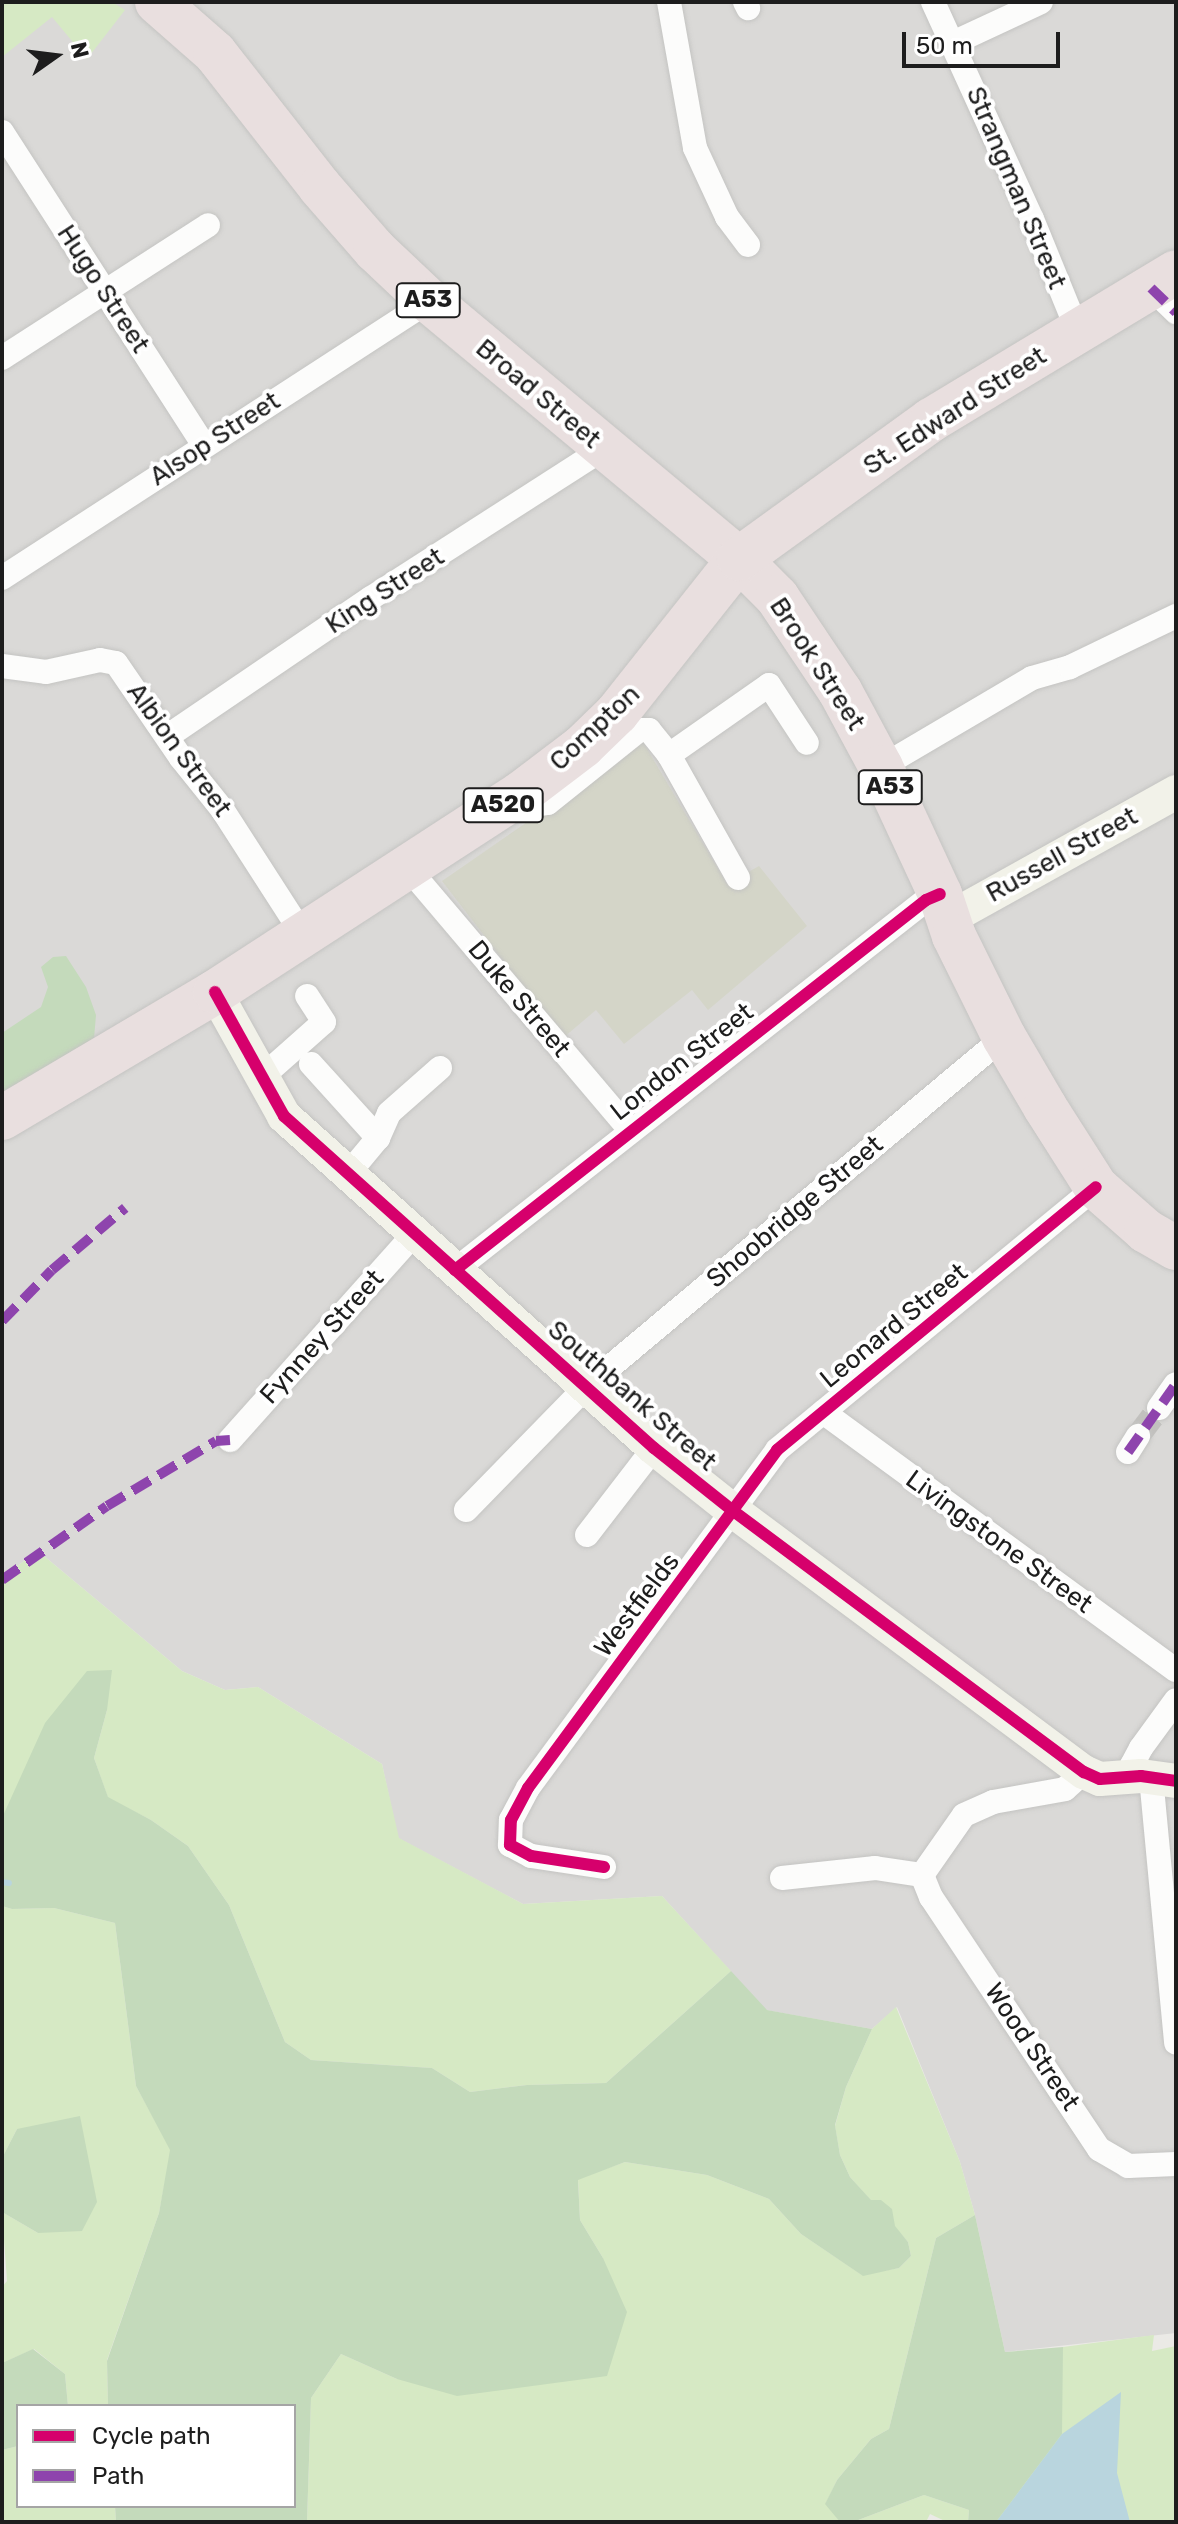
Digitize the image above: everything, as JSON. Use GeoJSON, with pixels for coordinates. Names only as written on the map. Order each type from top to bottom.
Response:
{"type":"FeatureCollection","features":[{"type":"Feature","properties":{"kind":"highway","name":"Broad Street"},"geometry":{"type":"LineString","coordinates":[[157,2],[215,53],[320,187],[375,250],[429,301],[603,449],[739,559]]}},
{"type":"Feature","properties":{"kind":"highway","name":"St. Edward Street"},"geometry":{"type":"LineString","coordinates":[[739,559],[931,420],[1078,332],[1168,290]]}},
{"type":"Feature","properties":{"kind":"highway","name":"Brook Street"},"geometry":{"type":"LineString","coordinates":[[739,559],[777,597],[840,691],[881,767],[1004,1037]]}},
{"type":"Feature","properties":{"kind":"highway","name":"Compton"},"geometry":{"type":"LineString","coordinates":[[215,992],[520,794],[583,746],[617,713],[739,559]]}},
{"type":"Feature","properties":{"kind":"highway","name":"A520"},"geometry":{"type":"LineString","coordinates":[[2,1118],[215,992]]}},
{"type":"Feature","properties":{"kind":"highway","name":"A53"},"geometry":{"type":"LineString","coordinates":[[1004,1037],[1096,1187],[1146,1231],[1176,1248]]}},
{"type":"Feature","properties":{"kind":"street"},"geometry":{"type":"LineString","coordinates":[[669,2],[695,148],[727,217],[748,245]]}},
{"type":"Feature","properties":{"kind":"street","name":"Strangman Street"},"geometry":{"type":"LineString","coordinates":[[933,2],[1078,332]]}},
{"type":"Feature","properties":{"kind":"street"},"geometry":{"type":"LineString","coordinates":[[953,43],[1041,2]]}},
{"type":"Feature","properties":{"kind":"street","name":"Hugo Street"},"geometry":{"type":"LineString","coordinates":[[2,132],[204,446]]}},
{"type":"Feature","properties":{"kind":"street"},"geometry":{"type":"LineString","coordinates":[[2,358],[208,225]]}},
{"type":"Feature","properties":{"kind":"street","name":"Alsop Street"},"geometry":{"type":"LineString","coordinates":[[2,578],[429,301]]}},
{"type":"Feature","properties":{"kind":"street","name":"King Street"},"geometry":{"type":"LineString","coordinates":[[168,736],[371,598],[603,449]]}},
{"type":"Feature","properties":{"kind":"street"},"geometry":{"type":"LineString","coordinates":[[881,767],[1032,678],[1101,654],[1176,616]]}},
{"type":"Feature","properties":{"kind":"street","name":"Albion Street"},"geometry":{"type":"LineString","coordinates":[[2,666],[46,672],[108,659],[116,663],[222,809],[304,936]]}},
{"type":"Feature","properties":{"kind":"street"},"geometry":{"type":"LineString","coordinates":[[669,755],[769,685],[807,743]]}},
{"type":"Feature","properties":{"kind":"street"},"geometry":{"type":"LineString","coordinates":[[520,794],[528,806],[548,803],[639,730],[649,730],[669,755],[738,878]]}},
{"type":"Feature","properties":{"kind":"street","name":"Russell Street"},"geometry":{"type":"LineString","coordinates":[[944,907],[1176,792]]}},
{"type":"Feature","properties":{"kind":"street","name":"Duke Street"},"geometry":{"type":"LineString","coordinates":[[407,867],[630,1130]]}},
{"type":"Feature","properties":{"kind":"street","name":"London Street"},"geometry":{"type":"LineString","coordinates":[[455,1270],[926,900],[944,907]]}},
{"type":"Feature","properties":{"kind":"street","name":"Southbank Street"},"geometry":{"type":"LineString","coordinates":[[215,992],[284,1116],[414,1234],[654,1448],[732,1510],[1084,1772]]}},
{"type":"Feature","properties":{"kind":"street"},"geometry":{"type":"LineString","coordinates":[[263,1076],[324,1022],[307,996]]}},
{"type":"Feature","properties":{"kind":"street","name":"Shoobridge Street"},"geometry":{"type":"LineString","coordinates":[[466,1510],[586,1387],[1004,1037]]}},
{"type":"Feature","properties":{"kind":"street"},"geometry":{"type":"LineString","coordinates":[[311,1064],[378,1138]]}},
{"type":"Feature","properties":{"kind":"street"},"geometry":{"type":"LineString","coordinates":[[348,1174],[378,1138],[389,1113],[440,1068]]}},
{"type":"Feature","properties":{"kind":"street","name":"Leonard Street"},"geometry":{"type":"LineString","coordinates":[[732,1510],[777,1450],[1096,1187]]}},
{"type":"Feature","properties":{"kind":"street","name":"Fynney Street"},"geometry":{"type":"LineString","coordinates":[[230,1440],[414,1234]]}},
{"type":"Feature","properties":{"kind":"street"},"geometry":{"type":"LineString","coordinates":[[1159,1408],[1176,1384]]}},
{"type":"Feature","properties":{"kind":"street","name":"Livingstone Street"},"geometry":{"type":"LineString","coordinates":[[823,1412],[1176,1670]]}},
{"type":"Feature","properties":{"kind":"street"},"geometry":{"type":"LineString","coordinates":[[587,1535],[654,1448]]}},
{"type":"Feature","properties":{"kind":"street","name":"Westfields"},"geometry":{"type":"LineString","coordinates":[[604,1867],[517,1851],[508,1837],[511,1820],[528,1788],[732,1510]]}},
{"type":"Feature","properties":{"kind":"street"},"geometry":{"type":"LineString","coordinates":[[1152,1778],[1132,1765],[1176,1700]]}},
{"type":"Feature","properties":{"kind":"street"},"geometry":{"type":"LineString","coordinates":[[782,1878],[875,1868],[922,1875],[964,1815],[993,1802],[1065,1789],[1084,1772],[1100,1779],[1152,1778]]}},
{"type":"Feature","properties":{"kind":"street"},"geometry":{"type":"LineString","coordinates":[[1152,1778],[1176,2043]]}},
{"type":"Feature","properties":{"kind":"street","name":"Wood Street"},"geometry":{"type":"LineString","coordinates":[[922,1875],[931,1897],[1099,2149],[1128,2166],[1176,2164]]}},
{"type":"Feature","properties":{"kind":"shaded area"},"geometry":{"type":"Polygon","coordinates":[[[2,2],[1176,2],[1176,2333],[1005,2352],[960,2162],[897,2007],[872,2029],[766,2010],[662,1896],[523,1904],[398,1838],[382,1764],[258,1687],[225,1690],[182,1671],[38,1551],[2,1577],[2,2]]]}},
{"type":"Feature","properties":{"kind":"shaded area"},"geometry":{"type":"Polygon","coordinates":[[[643,742],[727,884],[759,866],[807,926],[708,1010],[692,990],[624,1044],[596,1010],[563,1038],[442,881],[643,742]]]}},
{"type":"Feature","properties":{"kind":"green space"},"geometry":{"type":"Polygon","coordinates":[[[2,2],[112,2],[125,10],[87,59],[52,17],[2,57],[2,2]]]}},
{"type":"Feature","properties":{"kind":"green space"},"geometry":{"type":"Polygon","coordinates":[[[66,956],[86,987],[96,1015],[94,1039],[2,1094],[2,1033],[41,1007],[48,987],[41,967],[53,957],[66,956]]]}},
{"type":"Feature","properties":{"kind":"green space"},"geometry":{"type":"Polygon","coordinates":[[[38,1551],[182,1671],[225,1690],[258,1687],[382,1764],[399,1838],[523,1904],[662,1896],[731,1971],[606,2083],[527,2085],[470,2092],[432,2068],[311,2060],[285,2042],[229,1905],[188,1846],[151,1820],[108,1798],[94,1758],[107,1710],[2,1818],[2,1577],[38,1551]]]}},
{"type":"Feature","properties":{"kind":"green space"},"geometry":{"type":"Polygon","coordinates":[[[112,1670],[107,1710],[94,1758],[108,1797],[151,1820],[188,1846],[229,1905],[285,2042],[311,2060],[432,2068],[470,2092],[527,2085],[606,2083],[731,1971],[767,2010],[872,2029],[846,2087],[835,2125],[840,2155],[850,2177],[871,2200],[881,2200],[892,2209],[895,2226],[908,2242],[911,2256],[899,2268],[863,2276],[801,2234],[769,2199],[707,2175],[625,2162],[578,2180],[580,2220],[603,2258],[627,2312],[607,2376],[457,2396],[397,2379],[341,2354],[311,2398],[307,2522],[116,2522],[115,2508],[296,2508],[296,2404],[108,2404],[107,2361],[159,2213],[170,2150],[136,2086],[115,1923],[54,1908],[12,1909],[2,1906],[2,1818],[45,1723],[87,1671],[112,1670]]]}},
{"type":"Feature","properties":{"kind":"green space"},"geometry":{"type":"Polygon","coordinates":[[[2,1906],[12,1909],[54,1908],[115,1923],[136,2086],[171,2150],[159,2213],[107,2360],[108,2404],[68,2404],[65,2374],[34,2349],[2,2363],[2,2287],[7,2281],[2,2212],[38,2233],[17,2129],[2,2158],[2,1906]]]}},
{"type":"Feature","properties":{"kind":"green space"},"geometry":{"type":"Polygon","coordinates":[[[896,2007],[960,2162],[975,2215],[936,2238],[889,2429],[871,2439],[837,2480],[826,2503],[840,2522],[307,2522],[311,2398],[341,2354],[397,2379],[603,2258],[580,2220],[578,2179],[625,2162],[707,2175],[769,2199],[801,2234],[862,2275],[899,2268],[911,2256],[908,2242],[850,2177],[840,2155],[835,2126],[846,2087],[872,2029],[896,2007]]]}},
{"type":"Feature","properties":{"kind":"green space"},"geometry":{"type":"Polygon","coordinates":[[[80,2116],[97,2202],[82,2231],[38,2233],[2,2212],[2,2158],[17,2129],[80,2116]]]}},
{"type":"Feature","properties":{"kind":"green space"},"geometry":{"type":"Polygon","coordinates":[[[975,2215],[1005,2352],[1063,2347],[1062,2434],[996,2522],[968,2522],[969,2510],[924,2495],[853,2522],[840,2522],[825,2504],[837,2480],[871,2439],[889,2429],[936,2238],[975,2215]]]}},
{"type":"Feature","properties":{"kind":"green space"},"geometry":{"type":"Polygon","coordinates":[[[1154,2335],[1152,2351],[1176,2346],[1176,2522],[996,2522],[1061,2364],[1063,2347],[1154,2335]]]}},
{"type":"Feature","properties":{"kind":"green space"},"geometry":{"type":"Polygon","coordinates":[[[33,2349],[65,2374],[68,2404],[16,2404],[16,2446],[2,2450],[2,2363],[33,2349]]]}},
{"type":"Feature","properties":{"kind":"green space"},"geometry":{"type":"Polygon","coordinates":[[[16,2446],[16,2508],[115,2508],[116,2522],[2,2522],[2,2450],[16,2446]]]}},
{"type":"Feature","properties":{"kind":"green space"},"geometry":{"type":"Polygon","coordinates":[[[924,2495],[969,2510],[968,2522],[947,2522],[930,2514],[926,2522],[853,2522],[924,2495]]]}},
{"type":"Feature","properties":{"kind":"water"},"geometry":{"type":"Polygon","coordinates":[[[1121,2392],[1117,2473],[1130,2522],[996,2522],[1062,2434],[1121,2392]]]}},
{"type":"Feature","properties":{"kind":"waterway"},"geometry":{"type":"LineString","coordinates":[[2,1882],[9,1883]]}},
{"type":"Feature","properties":{"kind":"tunnel"},"geometry":{"type":"LineString","coordinates":[[1138,1436],[1159,1408]]}},
{"type":"Feature","properties":{"kind":"marked path"},"geometry":{"type":"LineString","coordinates":[[1151,288],[1176,312]]}},
{"type":"Feature","properties":{"kind":"marked path"},"geometry":{"type":"LineString","coordinates":[[2,1321],[52,1270],[125,1208]]}},
{"type":"Feature","properties":{"kind":"marked path"},"geometry":{"type":"LineString","coordinates":[[1128,1452],[1176,1384]]}},
{"type":"Feature","properties":{"kind":"marked path"},"geometry":{"type":"LineString","coordinates":[[2,1580],[107,1506],[216,1441],[230,1440]]}},
{"type":"Feature","properties":{"kind":"cycle path"},"geometry":{"type":"LineString","coordinates":[[455,1270],[926,900],[940,894]]}},
{"type":"Feature","properties":{"kind":"cycle path"},"geometry":{"type":"LineString","coordinates":[[215,992],[284,1116],[654,1448],[732,1510],[1084,1772],[1100,1779],[1141,1776],[1176,1781]]}},
{"type":"Feature","properties":{"kind":"cycle path"},"geometry":{"type":"LineString","coordinates":[[604,1867],[531,1856],[510,1845],[511,1820],[528,1788],[777,1450],[1096,1187]]}}]}
